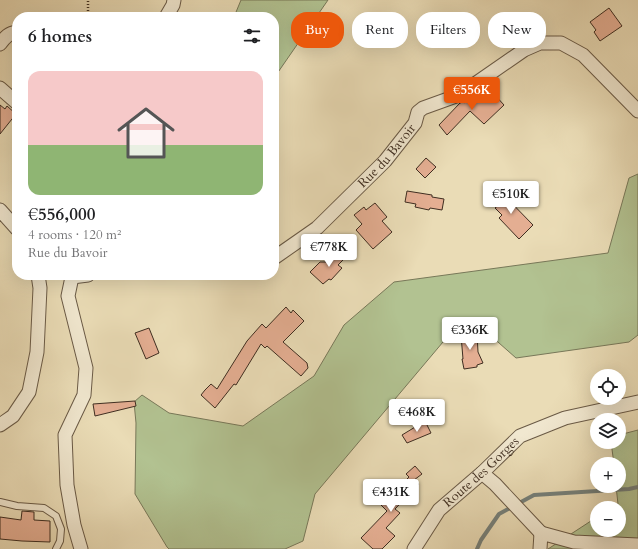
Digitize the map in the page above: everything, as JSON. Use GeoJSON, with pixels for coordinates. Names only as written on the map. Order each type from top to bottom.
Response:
{"type":"FeatureCollection","features":[{"type":"Feature","properties":{"kind":"street"},"geometry":{"type":"LineString","coordinates":[[169,12],[174,0]]}},
{"type":"Feature","properties":{"kind":"street"},"geometry":{"type":"LineString","coordinates":[[0,44],[12,33]]}},
{"type":"Feature","properties":{"kind":"street","name":"Rue du Bavoir"},"geometry":{"type":"LineString","coordinates":[[279,255],[317,228],[385,161],[415,123],[418,112],[423,108],[459,94],[524,50],[540,43],[561,43],[583,55],[638,111]]}},
{"type":"Feature","properties":{"kind":"street"},"geometry":{"type":"LineString","coordinates":[[0,88],[12,99]]}},
{"type":"Feature","properties":{"kind":"street"},"geometry":{"type":"LineString","coordinates":[[0,210],[12,223]]}},
{"type":"Feature","properties":{"kind":"street"},"geometry":{"type":"LineString","coordinates":[[0,425],[13,416],[29,392],[37,352],[40,288],[39,280]]}},
{"type":"Feature","properties":{"kind":"street"},"geometry":{"type":"LineString","coordinates":[[71,280],[68,296],[86,368],[84,395],[65,435],[67,484],[74,525],[81,549]]}},
{"type":"Feature","properties":{"kind":"street","name":"Route des Gorges"},"geometry":{"type":"LineString","coordinates":[[414,549],[439,510],[482,473],[520,436],[565,418],[638,402]]}},
{"type":"Feature","properties":{"kind":"street"},"geometry":{"type":"LineString","coordinates":[[482,473],[495,484],[537,528],[574,542],[638,545]]}},
{"type":"Feature","properties":{"kind":"street"},"geometry":{"type":"LineString","coordinates":[[537,528],[540,549]]}},
{"type":"Feature","properties":{"kind":"lane"},"geometry":{"type":"LineString","coordinates":[[0,502],[17,506],[44,508],[56,516],[61,529],[60,541],[56,549]]}},
{"type":"Feature","properties":{"kind":"path"},"geometry":{"type":"LineString","coordinates":[[88,0],[88,12]]}},
{"type":"Feature","properties":{"kind":"green space"},"geometry":{"type":"Polygon","coordinates":[[[241,0],[328,0],[320,12],[291,12],[291,48],[295,48],[279,71],[279,12],[236,12],[241,0]]]}},
{"type":"Feature","properties":{"kind":"green space"},"geometry":{"type":"Polygon","coordinates":[[[638,174],[638,335],[629,342],[516,358],[473,320],[443,342],[315,494],[303,541],[285,549],[169,549],[167,547],[135,494],[136,423],[134,402],[142,395],[169,413],[243,426],[314,376],[344,325],[394,282],[608,253],[629,178],[638,174]]]}},
{"type":"Feature","properties":{"kind":"green space"},"geometry":{"type":"Polygon","coordinates":[[[638,430],[638,549],[548,549],[590,522],[590,537],[626,537],[626,501],[618,501],[617,493],[626,493],[626,457],[613,457],[612,449],[626,449],[626,433],[638,430]]]}},
{"type":"Feature","properties":{"kind":"building"},"geometry":{"type":"Polygon","coordinates":[[[609,8],[622,26],[600,41],[594,32],[596,30],[590,22],[609,8]]]}},
{"type":"Feature","properties":{"kind":"building"},"geometry":{"type":"Polygon","coordinates":[[[476,93],[487,102],[494,94],[504,105],[484,124],[470,111],[447,135],[439,125],[460,103],[464,103],[476,93]]]}},
{"type":"Feature","properties":{"kind":"building"},"geometry":{"type":"Polygon","coordinates":[[[0,105],[5,109],[7,106],[12,110],[12,119],[0,134],[0,105]]]}},
{"type":"Feature","properties":{"kind":"building"},"geometry":{"type":"Polygon","coordinates":[[[426,158],[436,167],[425,178],[416,169],[426,158]]]}},
{"type":"Feature","properties":{"kind":"building"},"geometry":{"type":"Polygon","coordinates":[[[497,188],[533,225],[519,239],[499,218],[502,215],[495,208],[500,204],[490,194],[497,188]]]}},
{"type":"Feature","properties":{"kind":"building"},"geometry":{"type":"Polygon","coordinates":[[[407,191],[432,195],[432,197],[444,199],[442,210],[430,208],[429,210],[415,207],[416,204],[405,202],[407,191]]]}},
{"type":"Feature","properties":{"kind":"building"},"geometry":{"type":"Polygon","coordinates":[[[375,203],[387,217],[382,221],[392,232],[373,249],[356,230],[362,224],[354,215],[364,207],[366,210],[375,203]]]}},
{"type":"Feature","properties":{"kind":"building"},"geometry":{"type":"Polygon","coordinates":[[[338,249],[346,257],[338,265],[342,268],[331,280],[329,279],[323,284],[310,272],[320,262],[327,262],[338,249]]]}},
{"type":"Feature","properties":{"kind":"building"},"geometry":{"type":"Polygon","coordinates":[[[286,307],[291,313],[293,310],[304,321],[283,342],[307,363],[308,368],[301,376],[267,346],[265,348],[261,344],[236,385],[234,384],[215,408],[201,395],[211,384],[217,389],[247,341],[262,324],[266,328],[286,307]]]}},
{"type":"Feature","properties":{"kind":"building"},"geometry":{"type":"Polygon","coordinates":[[[149,328],[159,353],[146,359],[135,333],[149,328]]]}},
{"type":"Feature","properties":{"kind":"building"},"geometry":{"type":"Polygon","coordinates":[[[477,333],[478,352],[483,363],[477,365],[477,367],[464,369],[461,335],[477,333]]]}},
{"type":"Feature","properties":{"kind":"building"},"geometry":{"type":"Polygon","coordinates":[[[135,401],[136,406],[95,416],[93,404],[135,401]]]}},
{"type":"Feature","properties":{"kind":"building"},"geometry":{"type":"Polygon","coordinates":[[[425,421],[431,433],[407,443],[402,435],[425,421]]]}},
{"type":"Feature","properties":{"kind":"building"},"geometry":{"type":"Polygon","coordinates":[[[415,466],[422,474],[414,480],[419,484],[395,509],[400,513],[386,528],[395,536],[382,549],[373,549],[361,538],[387,511],[381,505],[409,477],[406,474],[415,466]]]}},
{"type":"Feature","properties":{"kind":"building"},"geometry":{"type":"Polygon","coordinates":[[[22,511],[34,512],[34,520],[50,521],[50,542],[0,539],[0,517],[21,520],[22,511]]]}},
{"type":"Feature","properties":{"kind":"waterway"},"geometry":{"type":"LineString","coordinates":[[477,549],[481,540],[499,514],[534,495],[629,489],[638,487]]}}]}
